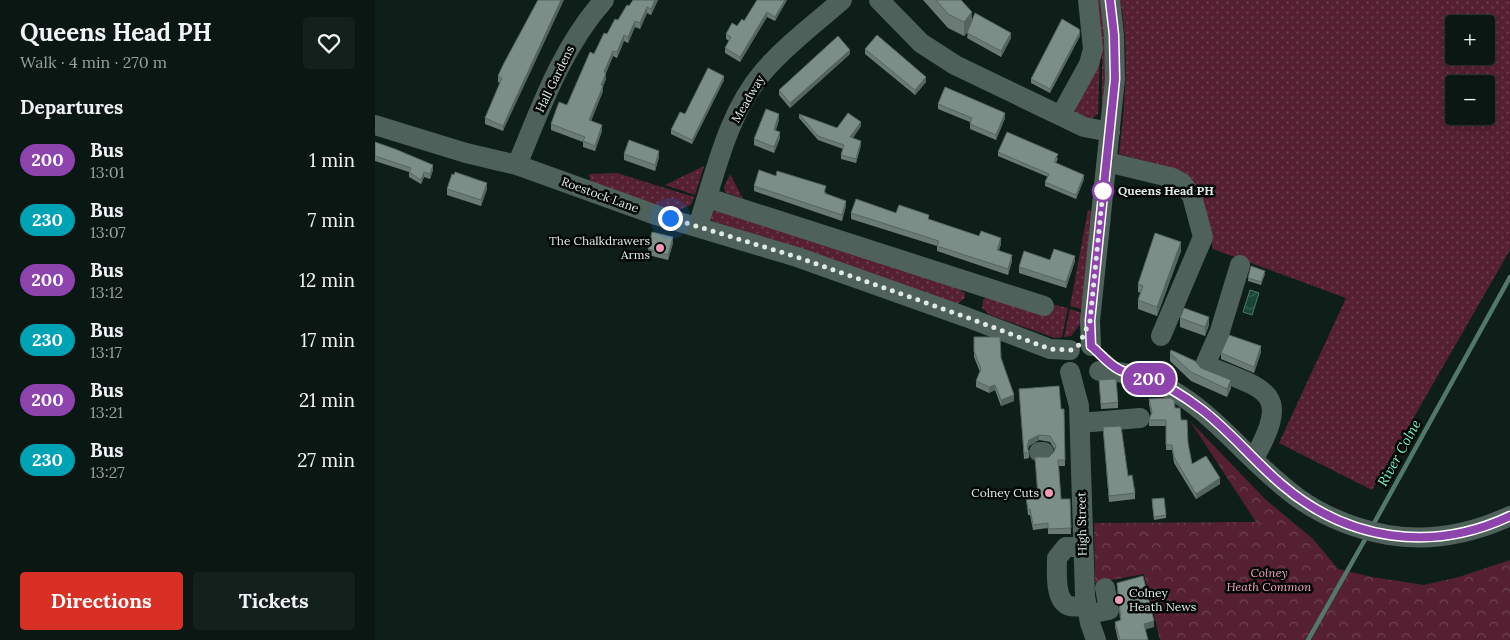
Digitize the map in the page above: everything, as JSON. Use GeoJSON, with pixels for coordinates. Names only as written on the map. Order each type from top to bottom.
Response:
{"type":"FeatureCollection","features":[{"type":"Feature","properties":{"kind":"street","name":"Hall Gardens"},"geometry":{"type":"LineString","coordinates":[[517,165],[562,61],[588,18],[604,0]]}},
{"type":"Feature","properties":{"kind":"street","name":"Meadway"},"geometry":{"type":"LineString","coordinates":[[698,226],[723,149],[749,92],[778,57],[842,0]]}},
{"type":"Feature","properties":{"kind":"street"},"geometry":{"type":"LineString","coordinates":[[879,0],[921,43],[943,58],[1084,127],[1110,132]]}},
{"type":"Feature","properties":{"kind":"street"},"geometry":{"type":"LineString","coordinates":[[1061,115],[1089,64],[1093,49],[1088,0]]}},
{"type":"Feature","properties":{"kind":"street","name":"High Street"},"geometry":{"type":"LineString","coordinates":[[1096,640],[1087,610],[1072,451],[1080,414],[1083,360],[1090,321],[1110,132],[1115,57],[1110,0]]}},
{"type":"Feature","properties":{"kind":"street","name":"Roestock Lane"},"geometry":{"type":"LineString","coordinates":[[375,126],[466,153],[517,165],[656,215],[797,257],[1083,360]]}},
{"type":"Feature","properties":{"kind":"street"},"geometry":{"type":"LineString","coordinates":[[1107,162],[1173,178],[1182,183],[1192,196],[1203,236],[1161,336]]}},
{"type":"Feature","properties":{"kind":"street"},"geometry":{"type":"LineString","coordinates":[[708,198],[1044,306]]}},
{"type":"Feature","properties":{"kind":"street"},"geometry":{"type":"LineString","coordinates":[[1241,266],[1220,331],[1205,365],[1255,386],[1267,395],[1272,405],[1273,417],[1269,432],[1254,458]]}},
{"type":"Feature","properties":{"kind":"street"},"geometry":{"type":"LineString","coordinates":[[966,317],[976,285]]}},
{"type":"Feature","properties":{"kind":"street"},"geometry":{"type":"LineString","coordinates":[[1083,360],[1166,385],[1203,410],[1297,497],[1341,522],[1371,532],[1402,537],[1447,537],[1480,529],[1510,516]]}},
{"type":"Feature","properties":{"kind":"street"},"geometry":{"type":"LineString","coordinates":[[1080,414],[1140,418]]}},
{"type":"Feature","properties":{"kind":"street"},"geometry":{"type":"LineString","coordinates":[[1087,610],[1109,610],[1105,588]]}},
{"type":"Feature","properties":{"kind":"green space"},"geometry":{"type":"Polygon","coordinates":[[[1097,0],[1103,0],[1105,15],[1106,105],[1102,111],[1102,44],[1097,0]]]}},
{"type":"Feature","properties":{"kind":"green space"},"geometry":{"type":"Polygon","coordinates":[[[1120,0],[1510,0],[1510,250],[1372,490],[1279,443],[1346,298],[1213,249],[1201,197],[1181,171],[1119,154],[1126,58],[1120,0]]]}},
{"type":"Feature","properties":{"kind":"green space"},"geometry":{"type":"Polygon","coordinates":[[[1100,53],[1098,114],[1088,121],[1076,113],[1075,107],[1100,53]]]}},
{"type":"Feature","properties":{"kind":"green space"},"geometry":{"type":"Polygon","coordinates":[[[704,166],[695,195],[665,185],[704,166]]]}},
{"type":"Feature","properties":{"kind":"green space"},"geometry":{"type":"Polygon","coordinates":[[[617,173],[694,197],[691,205],[671,213],[591,185],[589,174],[617,173]]]}},
{"type":"Feature","properties":{"kind":"green space"},"geometry":{"type":"Polygon","coordinates":[[[730,174],[743,199],[725,192],[724,187],[730,174]]]}},
{"type":"Feature","properties":{"kind":"green space"},"geometry":{"type":"Polygon","coordinates":[[[713,210],[961,286],[961,291],[965,293],[965,298],[956,305],[712,221],[710,218],[713,210]]]}},
{"type":"Feature","properties":{"kind":"green space"},"geometry":{"type":"Polygon","coordinates":[[[1088,210],[1094,212],[1084,310],[1070,306],[1088,210]]]}},
{"type":"Feature","properties":{"kind":"green space"},"geometry":{"type":"Polygon","coordinates":[[[987,297],[1047,303],[1068,308],[1062,337],[1055,338],[990,315],[982,308],[983,300],[987,297]]]}},
{"type":"Feature","properties":{"kind":"green space"},"geometry":{"type":"Polygon","coordinates":[[[1070,309],[1082,313],[1080,324],[1071,336],[1064,337],[1070,309]]]}},
{"type":"Feature","properties":{"kind":"green space","name":"Colney Heath Common"},"geometry":{"type":"Polygon","coordinates":[[[1190,421],[1265,499],[1313,539],[1338,569],[1372,577],[1424,585],[1459,577],[1510,560],[1510,640],[1160,640],[1144,574],[1095,583],[1094,523],[1256,522],[1190,421]]]}},
{"type":"Feature","properties":{"kind":"water"},"geometry":{"type":"Polygon","coordinates":[[[1250,290],[1259,293],[1252,315],[1243,312],[1250,290]]]}},
{"type":"Feature","properties":{"kind":"building"},"geometry":{"type":"Polygon","coordinates":[[[538,0],[561,0],[503,126],[485,118],[502,78],[498,76],[538,0]]]}},
{"type":"Feature","properties":{"kind":"building"},"geometry":{"type":"Polygon","coordinates":[[[633,0],[655,0],[651,9],[647,7],[640,23],[635,21],[628,37],[624,35],[617,52],[613,51],[604,72],[606,73],[601,85],[603,86],[589,120],[602,125],[595,146],[583,141],[585,137],[551,124],[559,102],[567,105],[590,52],[594,54],[604,33],[607,34],[615,19],[618,20],[627,5],[629,6],[633,0]]]}},
{"type":"Feature","properties":{"kind":"building"},"geometry":{"type":"Polygon","coordinates":[[[757,0],[785,0],[775,17],[767,12],[740,57],[725,48],[731,37],[726,34],[732,23],[737,26],[742,19],[744,21],[757,0]]]}},
{"type":"Feature","properties":{"kind":"building"},"geometry":{"type":"Polygon","coordinates":[[[936,0],[961,0],[972,12],[964,22],[948,14],[936,0]]]}},
{"type":"Feature","properties":{"kind":"building"},"geometry":{"type":"Polygon","coordinates":[[[975,13],[1011,33],[1001,51],[967,33],[975,13]]]}},
{"type":"Feature","properties":{"kind":"building"},"geometry":{"type":"Polygon","coordinates":[[[1062,19],[1079,29],[1080,32],[1050,89],[1031,79],[1062,19]]]}},
{"type":"Feature","properties":{"kind":"building"},"geometry":{"type":"Polygon","coordinates":[[[877,35],[926,77],[915,90],[865,49],[877,35]]]}},
{"type":"Feature","properties":{"kind":"building"},"geometry":{"type":"Polygon","coordinates":[[[838,36],[850,50],[790,103],[779,90],[838,36]]]}},
{"type":"Feature","properties":{"kind":"building"},"geometry":{"type":"Polygon","coordinates":[[[708,68],[724,76],[692,140],[671,130],[680,112],[685,114],[708,68]]]}},
{"type":"Feature","properties":{"kind":"building"},"geometry":{"type":"Polygon","coordinates":[[[945,87],[1005,113],[996,135],[970,124],[972,118],[938,104],[945,87]]]}},
{"type":"Feature","properties":{"kind":"building"},"geometry":{"type":"Polygon","coordinates":[[[766,109],[779,114],[774,130],[780,132],[774,147],[754,139],[766,109]]]}},
{"type":"Feature","properties":{"kind":"building"},"geometry":{"type":"Polygon","coordinates":[[[848,113],[861,122],[850,137],[861,141],[856,159],[841,155],[844,145],[818,136],[799,114],[837,128],[848,113]]]}},
{"type":"Feature","properties":{"kind":"building"},"geometry":{"type":"Polygon","coordinates":[[[1007,132],[1058,154],[1054,162],[1084,175],[1076,195],[1045,182],[1049,174],[998,152],[1007,132]]]}},
{"type":"Feature","properties":{"kind":"building"},"geometry":{"type":"Polygon","coordinates":[[[629,140],[659,151],[655,165],[624,154],[629,140]]]}},
{"type":"Feature","properties":{"kind":"building"},"geometry":{"type":"Polygon","coordinates":[[[375,142],[433,165],[430,174],[424,172],[421,180],[409,172],[411,168],[375,156],[375,142]]]}},
{"type":"Feature","properties":{"kind":"building"},"geometry":{"type":"Polygon","coordinates":[[[759,170],[776,176],[777,171],[826,186],[824,193],[846,201],[842,215],[754,186],[759,170]]]}},
{"type":"Feature","properties":{"kind":"building"},"geometry":{"type":"Polygon","coordinates":[[[455,172],[487,183],[481,200],[447,189],[452,174],[454,175],[455,172]]]}},
{"type":"Feature","properties":{"kind":"building"},"geometry":{"type":"Polygon","coordinates":[[[856,199],[896,213],[899,205],[929,215],[928,219],[979,236],[981,231],[1001,238],[997,250],[1012,255],[1008,269],[937,246],[939,241],[851,213],[856,199]]]}},
{"type":"Feature","properties":{"kind":"building"},"geometry":{"type":"Polygon","coordinates":[[[652,232],[673,237],[668,255],[648,249],[652,232]]]}},
{"type":"Feature","properties":{"kind":"building"},"geometry":{"type":"Polygon","coordinates":[[[1155,233],[1181,242],[1157,307],[1138,300],[1143,286],[1138,284],[1155,233]]]}},
{"type":"Feature","properties":{"kind":"building"},"geometry":{"type":"Polygon","coordinates":[[[1054,249],[1075,256],[1066,282],[1019,267],[1024,251],[1050,260],[1054,249]]]}},
{"type":"Feature","properties":{"kind":"building"},"geometry":{"type":"Polygon","coordinates":[[[1251,266],[1265,271],[1261,282],[1248,278],[1251,266]]]}},
{"type":"Feature","properties":{"kind":"building"},"geometry":{"type":"Polygon","coordinates":[[[1184,308],[1209,317],[1205,327],[1180,318],[1184,308]]]}},
{"type":"Feature","properties":{"kind":"building"},"geometry":{"type":"Polygon","coordinates":[[[1229,335],[1261,346],[1254,367],[1221,353],[1229,335]]]}},
{"type":"Feature","properties":{"kind":"building"},"geometry":{"type":"Polygon","coordinates":[[[974,337],[1000,337],[1001,358],[1014,395],[1001,400],[995,385],[989,387],[976,381],[981,369],[974,351],[974,337]]]}},
{"type":"Feature","properties":{"kind":"building"},"geometry":{"type":"Polygon","coordinates":[[[1171,350],[1195,361],[1201,368],[1231,380],[1227,389],[1191,372],[1170,353],[1171,350]]]}},
{"type":"Feature","properties":{"kind":"building"},"geometry":{"type":"Polygon","coordinates":[[[1116,379],[1118,402],[1101,404],[1099,380],[1116,379]]]}},
{"type":"Feature","properties":{"kind":"building"},"geometry":{"type":"Polygon","coordinates":[[[1059,386],[1061,409],[1064,409],[1065,460],[1058,460],[1061,499],[1070,499],[1071,528],[1048,529],[1048,523],[1033,525],[1026,497],[1038,496],[1035,457],[1049,457],[1054,452],[1056,446],[1050,436],[1039,435],[1029,440],[1027,447],[1029,453],[1024,453],[1019,389],[1059,386]]]}},
{"type":"Feature","properties":{"kind":"building"},"geometry":{"type":"Polygon","coordinates":[[[1170,398],[1174,400],[1175,408],[1180,408],[1181,420],[1187,420],[1188,443],[1192,464],[1206,456],[1220,478],[1196,494],[1174,457],[1172,445],[1166,445],[1166,420],[1149,420],[1152,412],[1149,399],[1170,398]]]}},
{"type":"Feature","properties":{"kind":"building"},"geometry":{"type":"Polygon","coordinates":[[[1121,426],[1128,476],[1132,475],[1135,493],[1109,496],[1103,427],[1121,426]]]}},
{"type":"Feature","properties":{"kind":"building"},"geometry":{"type":"Polygon","coordinates":[[[1164,498],[1166,515],[1154,517],[1152,499],[1164,498]]]}},
{"type":"Feature","properties":{"kind":"building"},"geometry":{"type":"Polygon","coordinates":[[[1143,576],[1154,621],[1144,624],[1148,640],[1120,640],[1115,622],[1121,620],[1117,583],[1143,576]]]}},
{"type":"Feature","properties":{"kind":"waterway","name":"River Colne"},"geometry":{"type":"LineString","coordinates":[[1373,525],[1510,277]]}},
{"type":"Feature","properties":{"kind":"waterway","name":"River Colne"},"geometry":{"type":"LineString","coordinates":[[1308,640],[1367,536]]}},
{"type":"Feature","properties":{"kind":"bus line","name":"200"},"geometry":{"type":"LineString","coordinates":[[1110,0],[1114,35],[1115,79],[1090,321],[1091,346],[1121,371],[1144,376],[1166,385],[1186,398],[1203,410],[1283,486],[1321,513],[1341,522],[1371,532],[1402,537],[1430,538],[1447,537],[1480,529],[1510,516]]}},
{"type":"Feature","properties":{"kind":"place","name":"Queens Head PH"},"geometry":{"type":"Point","coordinates":[1103,191]}},
{"type":"Feature","properties":{"kind":"place","name":"The Chalkdrawers Arms"},"geometry":{"type":"Point","coordinates":[660,248]}},
{"type":"Feature","properties":{"kind":"place","name":"Colney Cuts"},"geometry":{"type":"Point","coordinates":[1049,493]}},
{"type":"Feature","properties":{"kind":"place","name":"Colney Heath News"},"geometry":{"type":"Point","coordinates":[1119,600]}},
{"type":"Feature","properties":{"kind":"route"},"geometry":{"type":"LineString","coordinates":[[670,218],[747,240],[797,257],[1050,349],[1071,350],[1079,345],[1090,321],[1103,191]]}}]}
